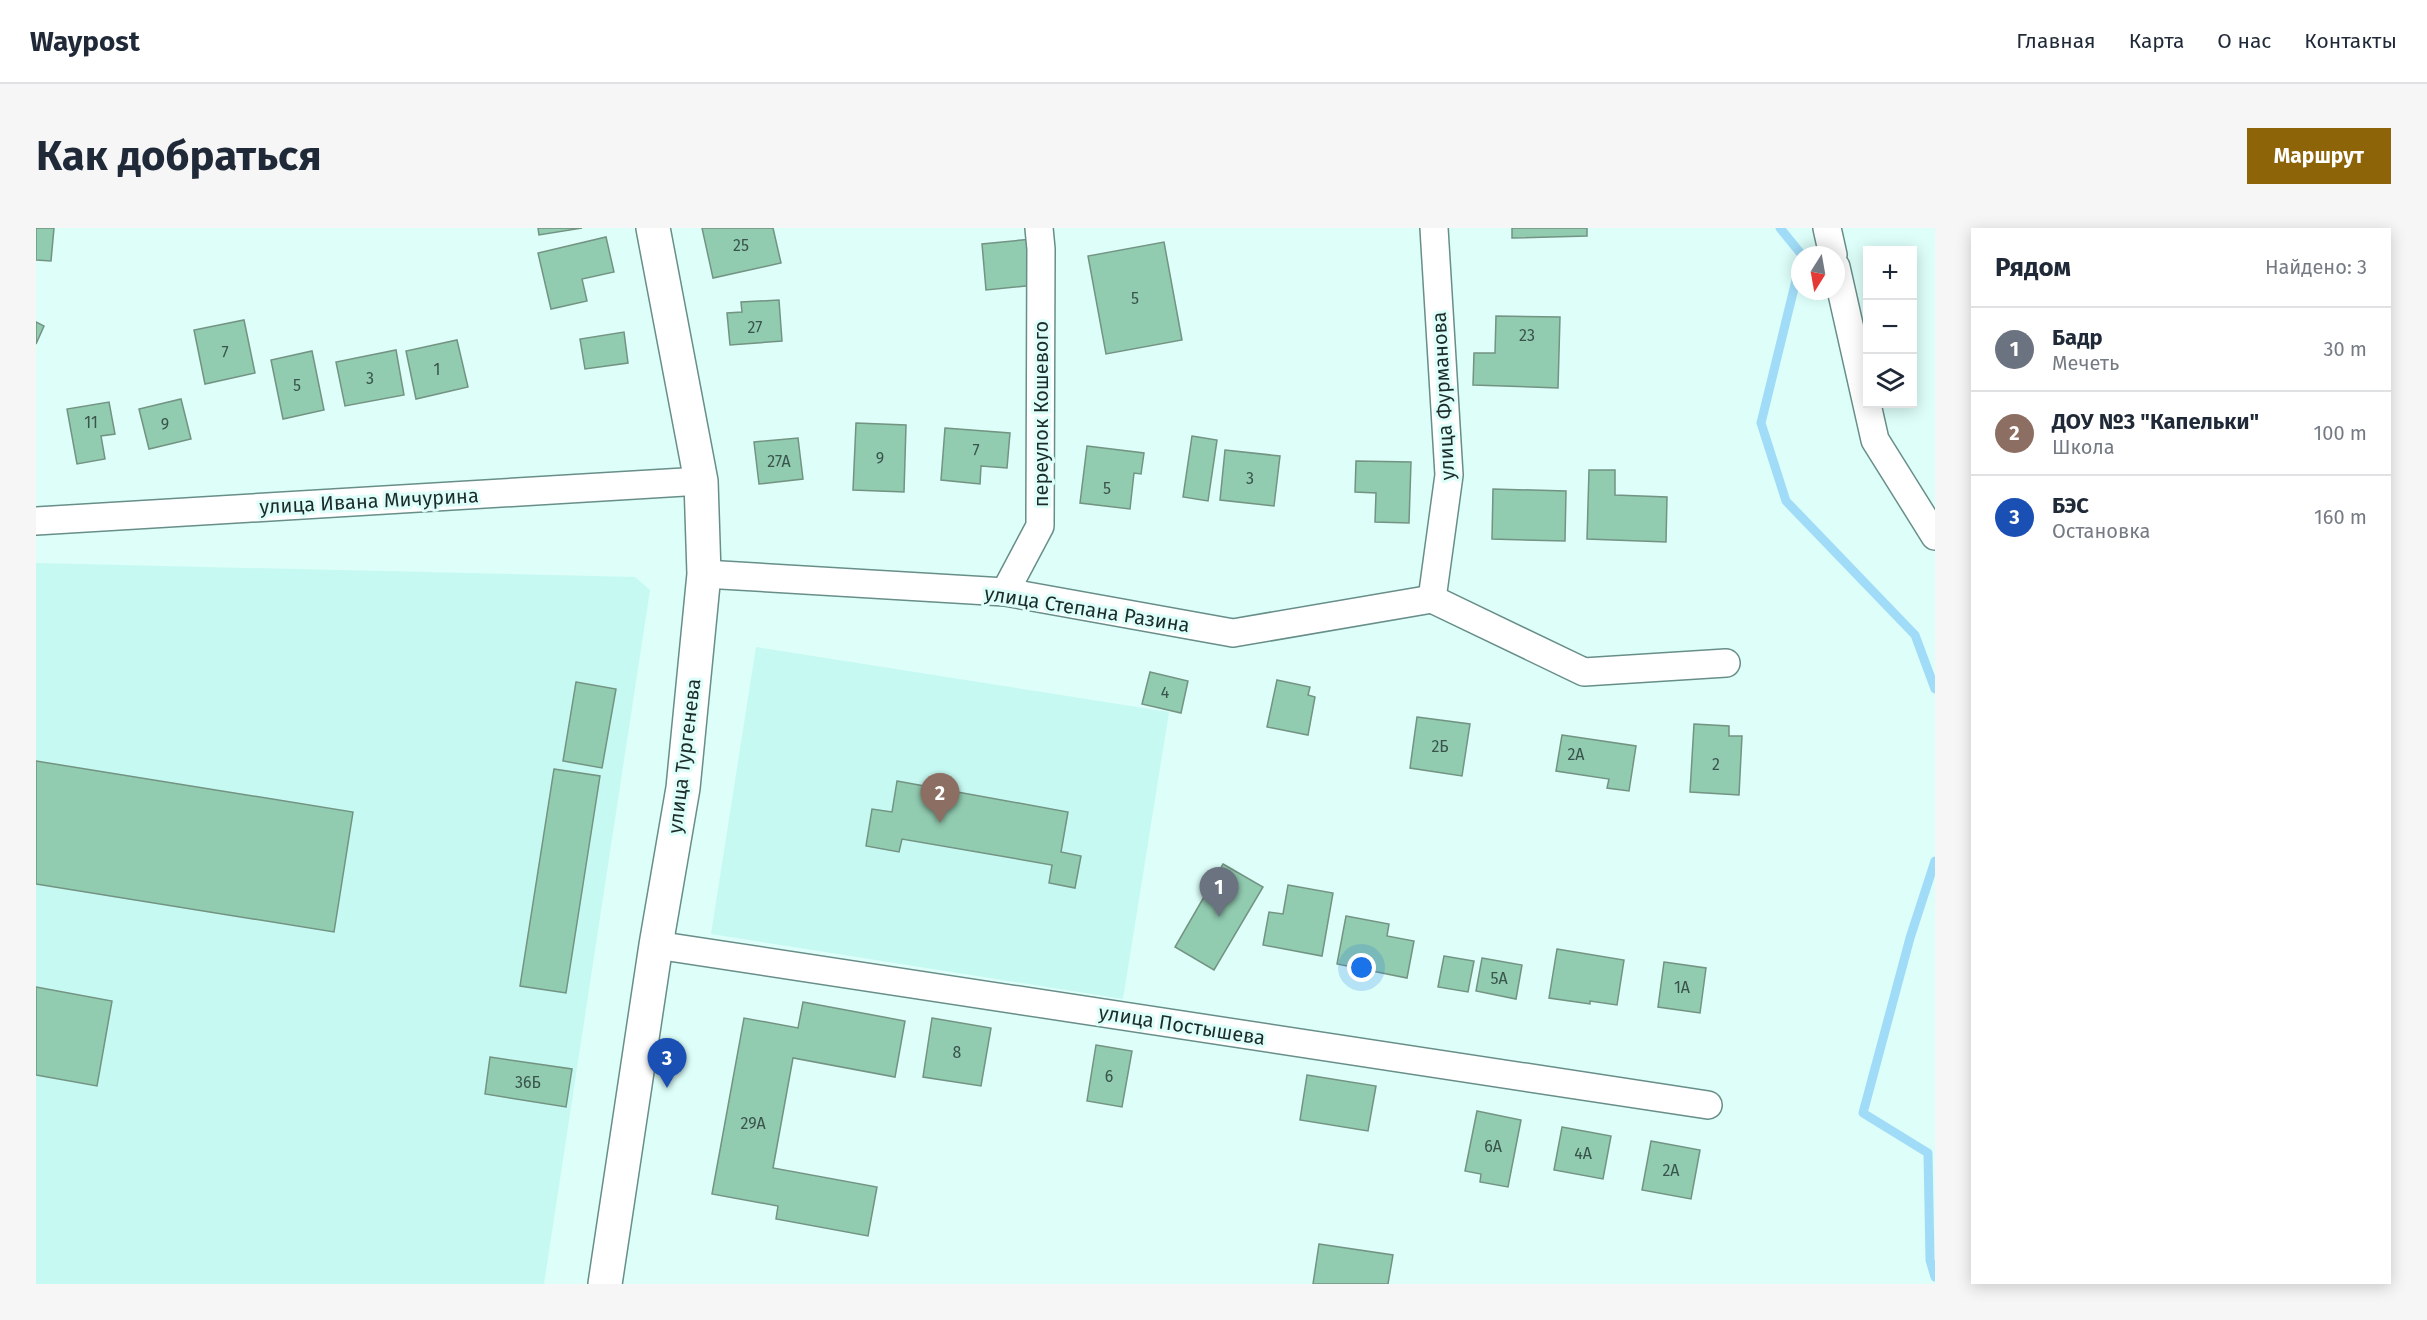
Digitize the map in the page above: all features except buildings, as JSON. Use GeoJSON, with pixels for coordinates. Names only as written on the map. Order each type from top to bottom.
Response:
{"type":"FeatureCollection","features":[{"type":"Feature","properties":{"kind":"street","name":"улица Тургенева"},"geometry":{"type":"LineString","coordinates":[[605,1284],[656,945],[683,788],[704,574],[701,481],[653,228]]}},
{"type":"Feature","properties":{"kind":"street","name":"переулок Кошевого"},"geometry":{"type":"LineString","coordinates":[[1005,592],[1040,526],[1041,249],[1039,228]]}},
{"type":"Feature","properties":{"kind":"street","name":"улица Фурманова"},"geometry":{"type":"LineString","coordinates":[[1432,599],[1449,475],[1434,228]]}},
{"type":"Feature","properties":{"kind":"street"},"geometry":{"type":"LineString","coordinates":[[1827,228],[1831,246]]}},
{"type":"Feature","properties":{"kind":"street"},"geometry":{"type":"LineString","coordinates":[[1843,300],[1875,440],[1935,536]]}},
{"type":"Feature","properties":{"kind":"street","name":"улица Ивана Мичурина"},"geometry":{"type":"LineString","coordinates":[[36,521],[701,481]]}},
{"type":"Feature","properties":{"kind":"street","name":"улица Степана Разина"},"geometry":{"type":"LineString","coordinates":[[704,574],[1005,592],[1233,633],[1432,599]]}},
{"type":"Feature","properties":{"kind":"street"},"geometry":{"type":"LineString","coordinates":[[1432,599],[1584,672],[1726,663]]}},
{"type":"Feature","properties":{"kind":"street","name":"улица Постышева"},"geometry":{"type":"LineString","coordinates":[[656,945],[1708,1105]]}},
{"type":"Feature","properties":{"kind":"shaded area"},"geometry":{"type":"Polygon","coordinates":[[[36,563],[635,577],[650,590],[544,1284],[36,1284],[36,563]]]}},
{"type":"Feature","properties":{"kind":"shaded area"},"geometry":{"type":"Polygon","coordinates":[[[756,647],[1169,712],[1123,999],[711,934],[756,647]]]}},
{"type":"Feature","properties":{"kind":"waterway"},"geometry":{"type":"LineString","coordinates":[[1780,228],[1795,246]]}},
{"type":"Feature","properties":{"kind":"waterway"},"geometry":{"type":"LineString","coordinates":[[1791,300],[1761,423],[1786,501],[1915,635],[1935,689]]}},
{"type":"Feature","properties":{"kind":"waterway"},"geometry":{"type":"LineString","coordinates":[[1935,861],[1910,938],[1863,1113],[1928,1153],[1930,1260],[1935,1277]]}},
{"type":"Feature","properties":{"kind":"place","name":"ДОУ №3 \"Капельки\""},"geometry":{"type":"Point","coordinates":[940,823]}},
{"type":"Feature","properties":{"kind":"place","name":"Бадр"},"geometry":{"type":"Point","coordinates":[1219,917]}},
{"type":"Feature","properties":{"kind":"place","name":"БЭС"},"geometry":{"type":"Point","coordinates":[667,1088]}}]}
